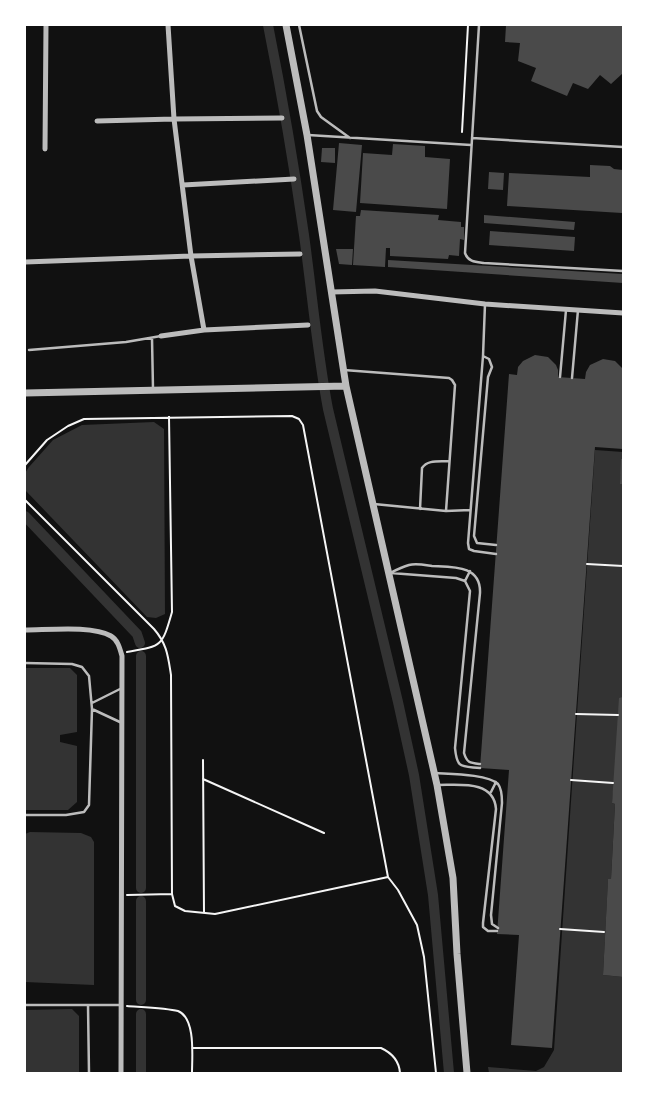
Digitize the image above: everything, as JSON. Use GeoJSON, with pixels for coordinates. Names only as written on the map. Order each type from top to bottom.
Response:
{"type":"FeatureCollection","features":[{"type":"Feature","properties":{"kind":"street"},"geometry":{"type":"LineString","coordinates":[[45,150],[46,25]]}},
{"type":"Feature","properties":{"kind":"street"},"geometry":{"type":"LineString","coordinates":[[168,25],[174,119],[191,256],[204,330]]}},
{"type":"Feature","properties":{"kind":"street"},"geometry":{"type":"LineString","coordinates":[[286,25],[307,135],[346,386],[435,773],[453,878],[456,954],[466,1073]]}},
{"type":"Feature","properties":{"kind":"street"},"geometry":{"type":"LineString","coordinates":[[97,121],[282,118]]}},
{"type":"Feature","properties":{"kind":"street"},"geometry":{"type":"LineString","coordinates":[[183,185],[294,180]]}},
{"type":"Feature","properties":{"kind":"street"},"geometry":{"type":"LineString","coordinates":[[25,262],[300,254]]}},
{"type":"Feature","properties":{"kind":"street"},"geometry":{"type":"LineString","coordinates":[[331,292],[375,292],[484,304],[623,314]]}},
{"type":"Feature","properties":{"kind":"street"},"geometry":{"type":"LineString","coordinates":[[161,336],[204,330],[308,325]]}},
{"type":"Feature","properties":{"kind":"street"},"geometry":{"type":"LineString","coordinates":[[25,393],[346,386]]}},
{"type":"Feature","properties":{"kind":"street"},"geometry":{"type":"LineString","coordinates":[[25,630],[90,629],[112,636],[118,643],[121,653],[121,1073]]}},
{"type":"Feature","properties":{"kind":"lane"},"geometry":{"type":"LineString","coordinates":[[300,25],[317,110],[321,117],[351,138]]}},
{"type":"Feature","properties":{"kind":"lane"},"geometry":{"type":"LineString","coordinates":[[479,25],[465,253],[470,260],[484,263],[623,271]]}},
{"type":"Feature","properties":{"kind":"lane"},"geometry":{"type":"LineString","coordinates":[[307,135],[472,145]]}},
{"type":"Feature","properties":{"kind":"lane"},"geometry":{"type":"LineString","coordinates":[[472,138],[623,148]]}},
{"type":"Feature","properties":{"kind":"lane"},"geometry":{"type":"LineString","coordinates":[[484,304],[468,542],[469,548],[474,551],[496,554]]}},
{"type":"Feature","properties":{"kind":"lane"},"geometry":{"type":"LineString","coordinates":[[560,378],[566,310]]}},
{"type":"Feature","properties":{"kind":"lane"},"geometry":{"type":"LineString","coordinates":[[572,378],[578,310]]}},
{"type":"Feature","properties":{"kind":"lane"},"geometry":{"type":"LineString","coordinates":[[29,350],[126,342],[161,336]]}},
{"type":"Feature","properties":{"kind":"lane"},"geometry":{"type":"LineString","coordinates":[[152,338],[153,390]]}},
{"type":"Feature","properties":{"kind":"lane"},"geometry":{"type":"LineString","coordinates":[[482,356],[489,359],[492,367],[488,376],[474,536],[477,543],[496,545]]}},
{"type":"Feature","properties":{"kind":"lane"},"geometry":{"type":"LineString","coordinates":[[344,370],[449,378],[452,380],[455,385],[446,511]]}},
{"type":"Feature","properties":{"kind":"lane"},"geometry":{"type":"LineString","coordinates":[[420,509],[422,468],[428,462],[449,461]]}},
{"type":"Feature","properties":{"kind":"lane"},"geometry":{"type":"LineString","coordinates":[[374,504],[446,511],[470,510]]}},
{"type":"Feature","properties":{"kind":"lane"},"geometry":{"type":"LineString","coordinates":[[410,565],[460,567],[470,572],[478,580],[480,593],[464,752],[466,761],[480,766],[468,767],[456,761],[470,591],[465,581],[456,578],[390,573],[410,565]]}},
{"type":"Feature","properties":{"kind":"lane"},"geometry":{"type":"LineString","coordinates":[[465,581],[470,572]]}},
{"type":"Feature","properties":{"kind":"lane"},"geometry":{"type":"LineString","coordinates":[[25,663],[72,664],[82,667],[89,676],[92,704],[89,805],[84,812],[66,815],[25,815]]}},
{"type":"Feature","properties":{"kind":"lane"},"geometry":{"type":"LineString","coordinates":[[92,704],[122,688]]}},
{"type":"Feature","properties":{"kind":"lane"},"geometry":{"type":"LineString","coordinates":[[92,709],[122,723]]}},
{"type":"Feature","properties":{"kind":"lane"},"geometry":{"type":"LineString","coordinates":[[435,773],[478,776],[496,782],[501,791],[502,803],[491,915],[492,924],[498,930],[488,931],[483,927],[496,810],[495,800],[490,792],[477,786],[437,785]]}},
{"type":"Feature","properties":{"kind":"lane"},"geometry":{"type":"LineString","coordinates":[[490,792],[496,782]]}},
{"type":"Feature","properties":{"kind":"lane"},"geometry":{"type":"LineString","coordinates":[[25,1005],[122,1005]]}},
{"type":"Feature","properties":{"kind":"lane"},"geometry":{"type":"LineString","coordinates":[[88,1005],[89,1073]]}},
{"type":"Feature","properties":{"kind":"path"},"geometry":{"type":"LineString","coordinates":[[462,132],[468,25]]}},
{"type":"Feature","properties":{"kind":"path"},"geometry":{"type":"LineString","coordinates":[[25,465],[47,440],[84,418],[292,416],[299,419],[303,425],[388,877],[398,890],[417,925],[424,957],[436,1073]]}},
{"type":"Feature","properties":{"kind":"path"},"geometry":{"type":"LineString","coordinates":[[121,653],[153,647],[163,640],[172,612],[169,417]]}},
{"type":"Feature","properties":{"kind":"path"},"geometry":{"type":"LineString","coordinates":[[25,500],[154,629],[163,640],[168,653],[171,675],[172,894],[175,906],[185,911],[215,914],[388,877]]}},
{"type":"Feature","properties":{"kind":"path"},"geometry":{"type":"LineString","coordinates":[[587,564],[623,566]]}},
{"type":"Feature","properties":{"kind":"path"},"geometry":{"type":"LineString","coordinates":[[576,714],[618,715]]}},
{"type":"Feature","properties":{"kind":"path"},"geometry":{"type":"LineString","coordinates":[[203,760],[204,913]]}},
{"type":"Feature","properties":{"kind":"path"},"geometry":{"type":"LineString","coordinates":[[203,779],[324,833]]}},
{"type":"Feature","properties":{"kind":"path"},"geometry":{"type":"LineString","coordinates":[[571,780],[614,782]]}},
{"type":"Feature","properties":{"kind":"path"},"geometry":{"type":"LineString","coordinates":[[122,895],[172,894]]}},
{"type":"Feature","properties":{"kind":"path"},"geometry":{"type":"LineString","coordinates":[[560,929],[604,932]]}},
{"type":"Feature","properties":{"kind":"path"},"geometry":{"type":"LineString","coordinates":[[122,1005],[179,1011],[188,1019],[191,1032],[192,1073]]}},
{"type":"Feature","properties":{"kind":"path"},"geometry":{"type":"LineString","coordinates":[[192,1048],[381,1048],[392,1053],[400,1068],[400,1073]]}},
{"type":"Feature","properties":{"kind":"shaded area"},"geometry":{"type":"Polygon","coordinates":[[[154,422],[164,429],[165,614],[156,618],[147,617],[25,490],[25,473],[53,440],[82,425],[154,422]]]}},
{"type":"Feature","properties":{"kind":"shaded area"},"geometry":{"type":"Polygon","coordinates":[[[595,450],[623,452],[620,484],[623,484],[623,690],[612,803],[615,804],[611,879],[608,880],[603,975],[623,977],[623,1073],[489,1073],[488,1067],[536,1071],[544,1067],[554,1050],[595,450]]]}},
{"type":"Feature","properties":{"kind":"shaded area"},"geometry":{"type":"Polygon","coordinates":[[[25,668],[70,668],[77,675],[77,732],[60,735],[60,742],[77,746],[77,802],[68,810],[25,810],[25,668]]]}},
{"type":"Feature","properties":{"kind":"shaded area"},"geometry":{"type":"Polygon","coordinates":[[[30,832],[81,833],[91,837],[94,842],[94,985],[25,982],[25,834],[30,832]]]}},
{"type":"Feature","properties":{"kind":"shaded area"},"geometry":{"type":"Polygon","coordinates":[[[72,1009],[79,1016],[79,1073],[25,1073],[25,1010],[72,1009]]]}},
{"type":"Feature","properties":{"kind":"building"},"geometry":{"type":"Polygon","coordinates":[[[506,25],[623,25],[623,73],[611,84],[600,75],[588,89],[573,83],[567,96],[531,81],[536,68],[518,61],[520,43],[505,42],[506,25]]]}},
{"type":"Feature","properties":{"kind":"building"},"geometry":{"type":"Polygon","coordinates":[[[339,143],[362,145],[356,212],[333,210],[339,143]]]}},
{"type":"Feature","properties":{"kind":"building"},"geometry":{"type":"Polygon","coordinates":[[[393,144],[425,146],[425,157],[450,159],[447,209],[360,203],[363,153],[392,155],[393,144]]]}},
{"type":"Feature","properties":{"kind":"building"},"geometry":{"type":"Polygon","coordinates":[[[322,148],[335,148],[335,163],[321,162],[322,148]]]}},
{"type":"Feature","properties":{"kind":"building"},"geometry":{"type":"Polygon","coordinates":[[[590,165],[610,166],[614,169],[623,170],[622,213],[507,206],[509,173],[590,177],[590,165]]]}},
{"type":"Feature","properties":{"kind":"building"},"geometry":{"type":"Polygon","coordinates":[[[489,172],[504,173],[503,190],[488,189],[489,172]]]}},
{"type":"Feature","properties":{"kind":"building"},"geometry":{"type":"Polygon","coordinates":[[[361,210],[439,215],[438,220],[461,222],[461,227],[464,227],[464,240],[460,239],[459,256],[449,255],[448,259],[390,256],[390,248],[386,248],[385,267],[353,265],[356,216],[360,216],[361,210]]]}},
{"type":"Feature","properties":{"kind":"building"},"geometry":{"type":"Polygon","coordinates":[[[484,215],[575,222],[574,230],[484,223],[484,215]]]}},
{"type":"Feature","properties":{"kind":"building"},"geometry":{"type":"Polygon","coordinates":[[[490,231],[575,237],[574,251],[489,245],[490,231]]]}},
{"type":"Feature","properties":{"kind":"building"},"geometry":{"type":"Polygon","coordinates":[[[336,249],[353,249],[352,265],[339,264],[336,249]]]}},
{"type":"Feature","properties":{"kind":"building"},"geometry":{"type":"Polygon","coordinates":[[[388,260],[623,274],[623,283],[388,267],[388,260]]]}},
{"type":"Feature","properties":{"kind":"building"},"geometry":{"type":"Polygon","coordinates":[[[535,355],[548,357],[556,365],[558,377],[585,379],[590,365],[603,359],[615,361],[623,369],[623,449],[595,447],[552,1048],[511,1045],[519,935],[497,934],[509,770],[480,768],[509,374],[517,375],[518,367],[523,361],[535,355]]]}},
{"type":"Feature","properties":{"kind":"building"},"geometry":{"type":"Polygon","coordinates":[[[621,459],[623,459],[623,484],[620,484],[621,459]]]}},
{"type":"Feature","properties":{"kind":"building"},"geometry":{"type":"Polygon","coordinates":[[[623,697],[623,977],[603,975],[608,879],[611,879],[615,804],[612,803],[619,698],[623,697]]]}},
{"type":"Feature","properties":{"kind":"waterway"},"geometry":{"type":"LineString","coordinates":[[268,25],[296,182],[328,409],[414,775],[433,895],[449,1073]]}},
{"type":"Feature","properties":{"kind":"waterway"},"geometry":{"type":"LineString","coordinates":[[25,516],[137,634],[140,643]]}},
{"type":"Feature","properties":{"kind":"waterway"},"geometry":{"type":"LineString","coordinates":[[141,656],[141,888]]}},
{"type":"Feature","properties":{"kind":"waterway"},"geometry":{"type":"LineString","coordinates":[[141,901],[141,1000]]}},
{"type":"Feature","properties":{"kind":"waterway"},"geometry":{"type":"LineString","coordinates":[[141,1014],[141,1073]]}}]}
